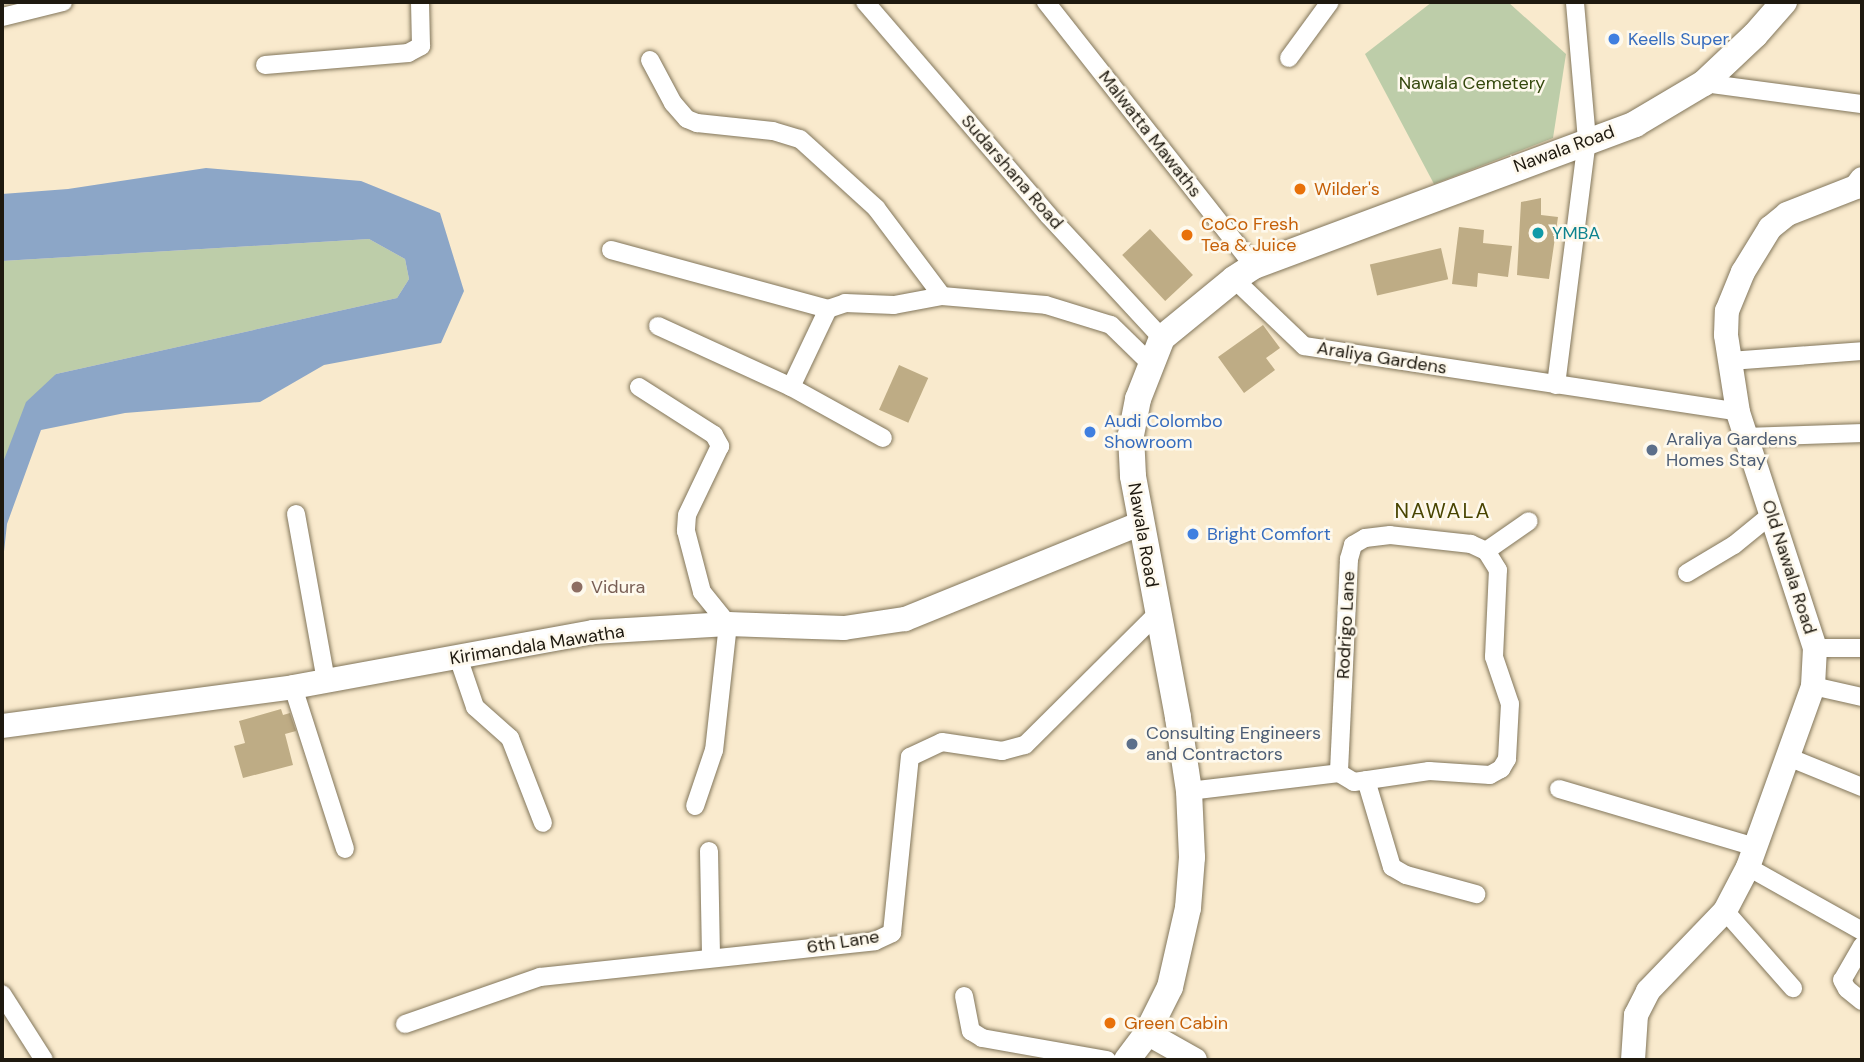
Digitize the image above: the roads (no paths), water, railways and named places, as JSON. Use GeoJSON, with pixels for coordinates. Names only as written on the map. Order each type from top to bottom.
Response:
{"type":"FeatureCollection","features":[{"type":"Feature","properties":{"kind":"main road","name":"Nawala Road"},"geometry":{"type":"LineString","coordinates":[[1127,1060],[1147,1033],[1170,987],[1188,908],[1192,858],[1189,791],[1178,717],[1133,476],[1131,435],[1138,399],[1150,363],[1163,338],[1244,273],[1587,140],[1635,124],[1703,83],[1755,35],[1784,2]]}},
{"type":"Feature","properties":{"kind":"main road","name":"Old Nawala Road"},"geometry":{"type":"LineString","coordinates":[[1633,1060],[1636,1015],[1648,991],[1725,911],[1752,858],[1813,686],[1815,648],[1738,412],[1726,335],[1727,311],[1743,272],[1770,228],[1787,214],[1857,187],[1862,179]]}},
{"type":"Feature","properties":{"kind":"main road","name":"Kirimandala Mawatha"},"geometry":{"type":"LineString","coordinates":[[2,726],[293,687],[593,632],[728,624],[844,628],[905,620],[1141,523]]}},
{"type":"Feature","properties":{"kind":"main road"},"geometry":{"type":"LineString","coordinates":[[1147,1033],[1195,1060]]}},
{"type":"Feature","properties":{"kind":"street"},"geometry":{"type":"LineString","coordinates":[[2,18],[63,2]]}},
{"type":"Feature","properties":{"kind":"street"},"geometry":{"type":"LineString","coordinates":[[265,65],[408,52],[421,46],[420,2]]}},
{"type":"Feature","properties":{"kind":"street","name":"Sudarshana Road"},"geometry":{"type":"LineString","coordinates":[[865,2],[1048,215],[1163,338]]}},
{"type":"Feature","properties":{"kind":"street","name":"Malwatta Mawaths"},"geometry":{"type":"LineString","coordinates":[[1046,2],[1244,273]]}},
{"type":"Feature","properties":{"kind":"street"},"geometry":{"type":"LineString","coordinates":[[1289,58],[1330,2]]}},
{"type":"Feature","properties":{"kind":"street"},"geometry":{"type":"LineString","coordinates":[[1556,385],[1587,140],[1575,2]]}},
{"type":"Feature","properties":{"kind":"street"},"geometry":{"type":"LineString","coordinates":[[650,60],[673,103],[687,119],[697,123],[773,131],[800,139],[876,208],[942,296]]}},
{"type":"Feature","properties":{"kind":"street"},"geometry":{"type":"LineString","coordinates":[[1703,83],[1862,104]]}},
{"type":"Feature","properties":{"kind":"street"},"geometry":{"type":"LineString","coordinates":[[611,250],[828,309],[845,303],[894,305],[942,296],[1046,305],[1111,325],[1150,363]]}},
{"type":"Feature","properties":{"kind":"street","name":"Araliya Gardens"},"geometry":{"type":"LineString","coordinates":[[1244,273],[1304,346],[1738,412]]}},
{"type":"Feature","properties":{"kind":"street"},"geometry":{"type":"LineString","coordinates":[[791,387],[828,309]]}},
{"type":"Feature","properties":{"kind":"street"},"geometry":{"type":"LineString","coordinates":[[658,326],[791,387],[883,438]]}},
{"type":"Feature","properties":{"kind":"street"},"geometry":{"type":"LineString","coordinates":[[1730,361],[1862,351]]}},
{"type":"Feature","properties":{"kind":"street"},"geometry":{"type":"LineString","coordinates":[[639,387],[714,435],[720,446],[687,516],[686,531],[702,592],[728,624],[713,750],[695,806]]}},
{"type":"Feature","properties":{"kind":"street"},"geometry":{"type":"LineString","coordinates":[[1746,437],[1862,433]]}},
{"type":"Feature","properties":{"kind":"street"},"geometry":{"type":"LineString","coordinates":[[296,514],[326,681]]}},
{"type":"Feature","properties":{"kind":"street"},"geometry":{"type":"LineString","coordinates":[[1687,573],[1734,545],[1772,514]]}},
{"type":"Feature","properties":{"kind":"street"},"geometry":{"type":"LineString","coordinates":[[1189,791],[1339,773],[1354,782],[1429,771],[1490,775],[1501,769],[1507,759],[1510,704],[1494,657],[1498,570],[1486,551],[1529,521]]}},
{"type":"Feature","properties":{"kind":"street","name":"Rodrigo Lane"},"geometry":{"type":"LineString","coordinates":[[1339,773],[1349,559],[1353,545],[1366,538],[1390,535],[1471,544],[1486,551]]}},
{"type":"Feature","properties":{"kind":"street","name":"6th Lane"},"geometry":{"type":"LineString","coordinates":[[405,1024],[540,977],[875,941],[892,933],[911,757],[942,741],[1002,751],[1026,745],[1157,614]]}},
{"type":"Feature","properties":{"kind":"street"},"geometry":{"type":"LineString","coordinates":[[1815,648],[1862,648]]}},
{"type":"Feature","properties":{"kind":"street"},"geometry":{"type":"LineString","coordinates":[[458,657],[475,707],[510,738],[543,823]]}},
{"type":"Feature","properties":{"kind":"street"},"geometry":{"type":"LineString","coordinates":[[1813,686],[1862,697]]}},
{"type":"Feature","properties":{"kind":"street"},"geometry":{"type":"LineString","coordinates":[[293,687],[345,849]]}},
{"type":"Feature","properties":{"kind":"street"},"geometry":{"type":"LineString","coordinates":[[1788,757],[1862,787]]}},
{"type":"Feature","properties":{"kind":"street"},"geometry":{"type":"LineString","coordinates":[[1366,780],[1392,867],[1406,874],[1476,894]]}},
{"type":"Feature","properties":{"kind":"street"},"geometry":{"type":"LineString","coordinates":[[1559,789],[1752,858],[1862,931]]}},
{"type":"Feature","properties":{"kind":"street"},"geometry":{"type":"LineString","coordinates":[[709,851],[711,958]]}},
{"type":"Feature","properties":{"kind":"street"},"geometry":{"type":"LineString","coordinates":[[1725,911],[1793,988]]}},
{"type":"Feature","properties":{"kind":"street"},"geometry":{"type":"LineString","coordinates":[[1862,946],[1842,980],[1847,989],[1862,1001]]}},
{"type":"Feature","properties":{"kind":"street"},"geometry":{"type":"LineString","coordinates":[[2,994],[44,1060]]}},
{"type":"Feature","properties":{"kind":"street"},"geometry":{"type":"LineString","coordinates":[[964,996],[971,1031],[982,1038],[1107,1060]]}},
{"type":"Feature","properties":{"kind":"water"},"geometry":{"type":"Polygon","coordinates":[[[206,168],[361,181],[440,213],[464,291],[441,343],[324,365],[260,402],[125,413],[41,430],[7,524],[2,570],[2,465],[26,402],[56,374],[397,298],[409,279],[405,259],[369,239],[2,261],[2,194],[68,189],[206,168]]]}},
{"type":"Feature","properties":{"kind":"place","name":"Keells Super"},"geometry":{"type":"Point","coordinates":[1614,39]}},
{"type":"Feature","properties":{"kind":"place","name":"Wilder's"},"geometry":{"type":"Point","coordinates":[1300,189]}},
{"type":"Feature","properties":{"kind":"place","name":"YMBA"},"geometry":{"type":"Point","coordinates":[1538,233]}},
{"type":"Feature","properties":{"kind":"place","name":"CoCo Fresh Tea & Juice"},"geometry":{"type":"Point","coordinates":[1187,235]}},
{"type":"Feature","properties":{"kind":"place","name":"Audi Colombo Showroom"},"geometry":{"type":"Point","coordinates":[1090,432]}},
{"type":"Feature","properties":{"kind":"place","name":"Araliya Gardens Homes Stay"},"geometry":{"type":"Point","coordinates":[1652,450]}},
{"type":"Feature","properties":{"kind":"place","name":"Bright Comfort"},"geometry":{"type":"Point","coordinates":[1193,534]}},
{"type":"Feature","properties":{"kind":"place","name":"Vidura"},"geometry":{"type":"Point","coordinates":[577,587]}},
{"type":"Feature","properties":{"kind":"place","name":"Consulting Engineers and Contractors"},"geometry":{"type":"Point","coordinates":[1132,744]}},
{"type":"Feature","properties":{"kind":"place","name":"Green Cabin"},"geometry":{"type":"Point","coordinates":[1110,1023]}},
{"type":"Feature","properties":{"kind":"district","name":"NAWALA"},"geometry":{"type":"Point","coordinates":[1443,511]}},
{"type":"Feature","properties":{"kind":"park label","name":"Nawala Cemetery"},"geometry":{"type":"Point","coordinates":[1472,83]}}]}
